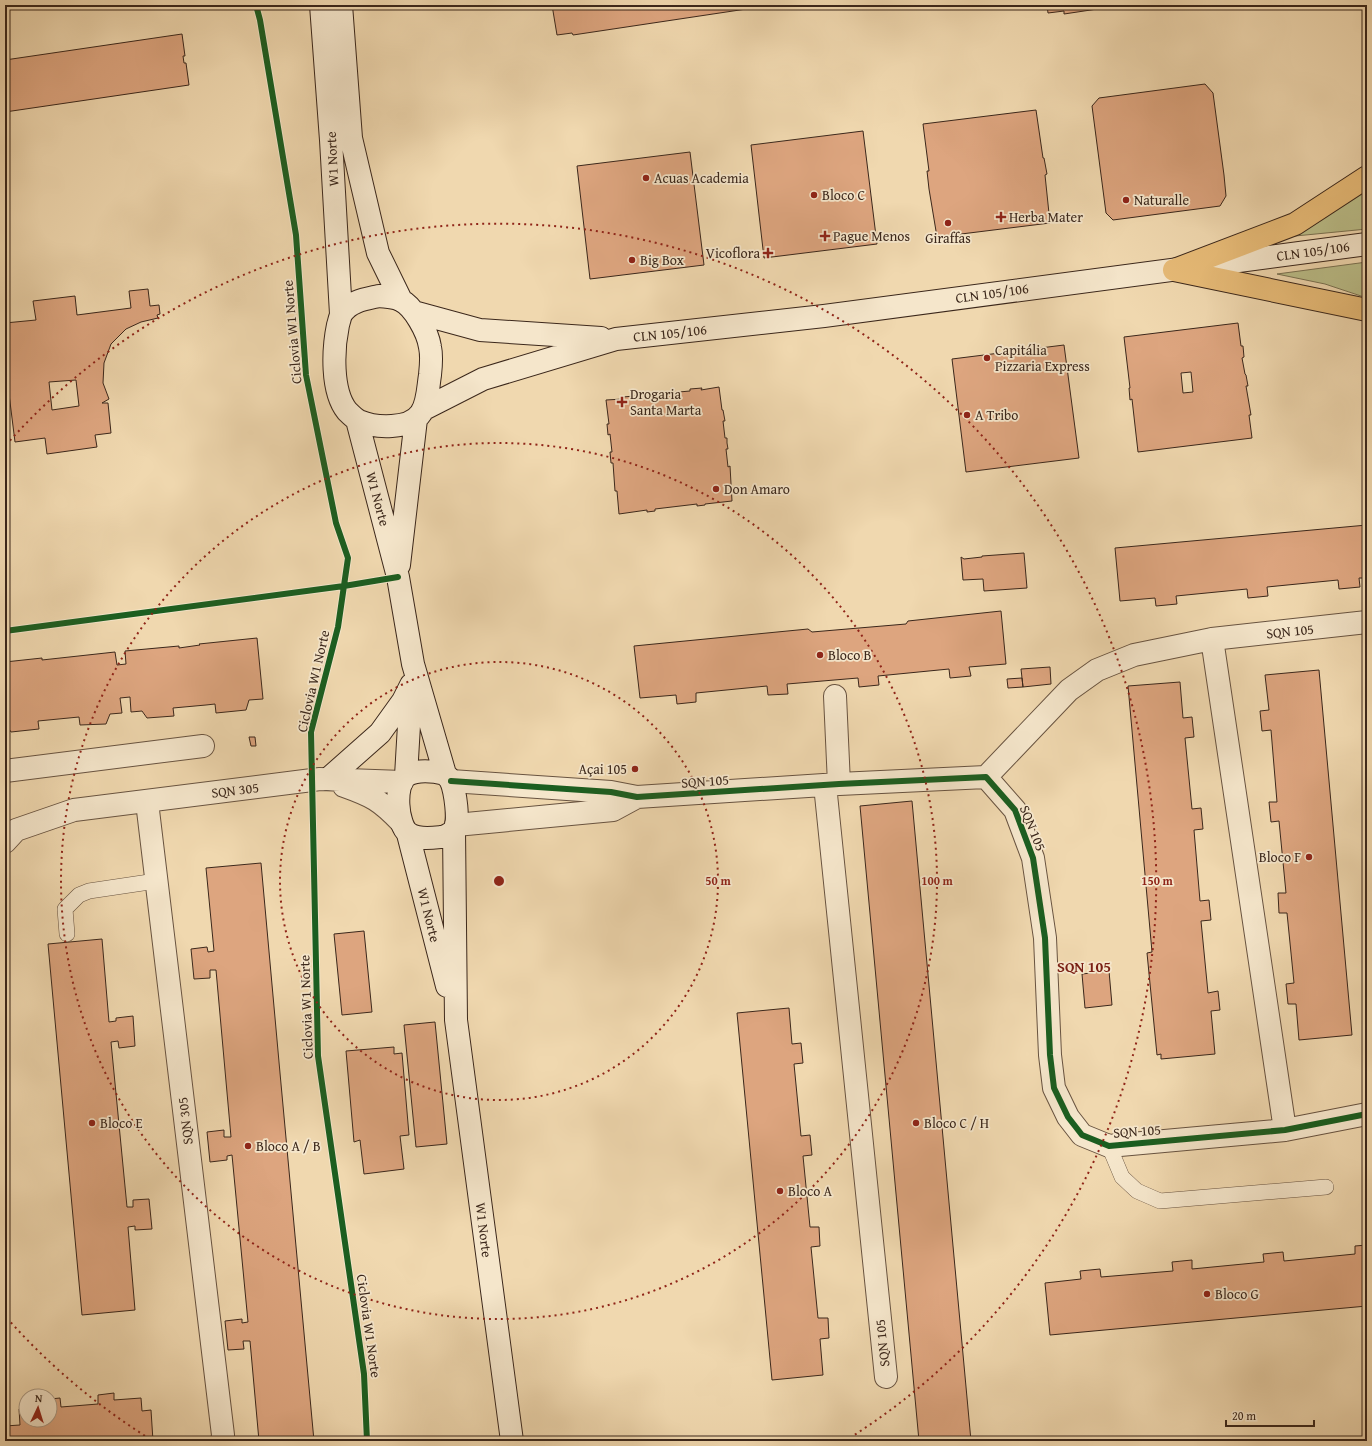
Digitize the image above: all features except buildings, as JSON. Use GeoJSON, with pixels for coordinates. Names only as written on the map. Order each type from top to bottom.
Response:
{"type":"FeatureCollection","features":[{"type":"Feature","properties":{"kind":"main road"},"geometry":{"type":"LineString","coordinates":[[1175,269],[1295,224],[1367,177]]}},
{"type":"Feature","properties":{"kind":"main road"},"geometry":{"type":"LineString","coordinates":[[1175,269],[1367,310]]}},
{"type":"Feature","properties":{"kind":"street","name":"W1 Norte"},"geometry":{"type":"LineString","coordinates":[[321,5],[331,140],[341,314]]}},
{"type":"Feature","properties":{"kind":"street","name":"W1 Norte"},"geometry":{"type":"LineString","coordinates":[[341,5],[351,138],[378,253],[407,306]]}},
{"type":"Feature","properties":{"kind":"street","name":"CLN 105/106"},"geometry":{"type":"LineString","coordinates":[[407,306],[480,330],[616,339],[824,316],[1367,244]]}},
{"type":"Feature","properties":{"kind":"street"},"geometry":{"type":"LineString","coordinates":[[379,296],[392,297],[407,306],[425,330],[430,347],[430,373],[420,414],[410,423],[388,426],[376,425],[357,420],[346,409],[339,396],[335,378],[336,336],[341,314],[352,303],[379,296]]}},
{"type":"Feature","properties":{"kind":"street","name":"CLN 105/106"},"geometry":{"type":"LineString","coordinates":[[420,414],[483,379],[616,339]]}},
{"type":"Feature","properties":{"kind":"street","name":"W1 Norte"},"geometry":{"type":"LineString","coordinates":[[398,578],[420,414]]}},
{"type":"Feature","properties":{"kind":"street","name":"W1 Norte"},"geometry":{"type":"LineString","coordinates":[[357,420],[398,578],[412,674],[448,778]]}},
{"type":"Feature","properties":{"kind":"street","name":"SQN 105"},"geometry":{"type":"LineString","coordinates":[[448,778],[611,792],[637,798],[832,784],[986,777],[1070,690],[1097,670],[1134,655],[1212,639],[1367,622]]}},
{"type":"Feature","properties":{"kind":"street"},"geometry":{"type":"LineString","coordinates":[[1212,639],[1284,1130]]}},
{"type":"Feature","properties":{"kind":"street","name":"W1 Norte"},"geometry":{"type":"LineString","coordinates":[[404,779],[412,674]]}},
{"type":"Feature","properties":{"kind":"street"},"geometry":{"type":"LineString","coordinates":[[326,779],[380,733],[403,701],[412,674]]}},
{"type":"Feature","properties":{"kind":"street","name":"SQN 105"},"geometry":{"type":"LineString","coordinates":[[835,696],[832,784],[886,1377]]}},
{"type":"Feature","properties":{"kind":"street"},"geometry":{"type":"LineString","coordinates":[[5,771],[203,746]]}},
{"type":"Feature","properties":{"kind":"street"},"geometry":{"type":"LineString","coordinates":[[424,772],[435,772],[448,778],[456,802],[455,828],[445,837],[420,838],[405,828],[399,807],[399,794],[404,779],[415,773],[424,772]]}},
{"type":"Feature","properties":{"kind":"street","name":"SQN 105"},"geometry":{"type":"LineString","coordinates":[[986,777],[1015,810],[1033,858],[1045,938],[1050,1055],[1054,1088],[1068,1117],[1082,1134],[1109,1146],[1284,1130],[1367,1114]]}},
{"type":"Feature","properties":{"kind":"street","name":"SQN 305"},"geometry":{"type":"LineString","coordinates":[[5,842],[16,830],[74,810],[326,779],[404,779]]}},
{"type":"Feature","properties":{"kind":"street","name":"SQN 305"},"geometry":{"type":"LineString","coordinates":[[326,779],[368,795],[380,802],[405,828]]}},
{"type":"Feature","properties":{"kind":"street","name":"SQN 105"},"geometry":{"type":"LineString","coordinates":[[455,828],[613,810],[637,798]]}},
{"type":"Feature","properties":{"kind":"street","name":"SQN 305"},"geometry":{"type":"LineString","coordinates":[[147,802],[223,1435],[222,1441]]}},
{"type":"Feature","properties":{"kind":"street","name":"W1 Norte"},"geometry":{"type":"LineString","coordinates":[[405,828],[456,1020]]}},
{"type":"Feature","properties":{"kind":"street","name":"W1 Norte"},"geometry":{"type":"LineString","coordinates":[[455,828],[456,1020],[512,1441]]}},
{"type":"Feature","properties":{"kind":"lane"},"geometry":{"type":"LineString","coordinates":[[67,934],[66,909],[79,895],[89,891],[156,881]]}},
{"type":"Feature","properties":{"kind":"lane"},"geometry":{"type":"LineString","coordinates":[[1109,1146],[1122,1177],[1137,1191],[1160,1201],[1326,1187]]}},
{"type":"Feature","properties":{"kind":"green space"},"geometry":{"type":"Polygon","coordinates":[[[1367,190],[1367,229],[1285,237],[1329,214],[1367,190]]]}},
{"type":"Feature","properties":{"kind":"green space"},"geometry":{"type":"Polygon","coordinates":[[[1367,262],[1367,298],[1325,284],[1277,274],[1367,262]]]}},
{"type":"Feature","properties":{"kind":"cycle path","name":"Ciclovia W1 Norte"},"geometry":{"type":"LineString","coordinates":[[256,5],[260,20],[296,235],[306,375],[336,523],[348,558],[338,627],[311,732],[318,1056],[364,1374],[367,1441]]}},
{"type":"Feature","properties":{"kind":"cycle path"},"geometry":{"type":"LineString","coordinates":[[5,631],[344,586],[398,577]]}},
{"type":"Feature","properties":{"kind":"cycle path"},"geometry":{"type":"LineString","coordinates":[[451,781],[611,792],[637,797],[839,784],[986,777],[1015,810],[1033,858],[1045,938],[1050,1055],[1054,1088],[1068,1117],[1082,1135],[1109,1146],[1285,1130],[1367,1114]]}},
{"type":"Feature","properties":{"kind":"place","name":"Acuas Academia"},"geometry":{"type":"Point","coordinates":[646,178]}},
{"type":"Feature","properties":{"kind":"place","name":"Bloco C"},"geometry":{"type":"Point","coordinates":[814,195]}},
{"type":"Feature","properties":{"kind":"place","name":"Naturalle"},"geometry":{"type":"Point","coordinates":[1126,200]}},
{"type":"Feature","properties":{"kind":"place","name":"Herba Mater"},"geometry":{"type":"Point","coordinates":[1001,217]}},
{"type":"Feature","properties":{"kind":"place","name":"Giraffas"},"geometry":{"type":"Point","coordinates":[948,223]}},
{"type":"Feature","properties":{"kind":"place","name":"Pague Menos"},"geometry":{"type":"Point","coordinates":[825,236]}},
{"type":"Feature","properties":{"kind":"place","name":"Vicoflora"},"geometry":{"type":"Point","coordinates":[768,253]}},
{"type":"Feature","properties":{"kind":"place","name":"Big Box"},"geometry":{"type":"Point","coordinates":[632,260]}},
{"type":"Feature","properties":{"kind":"place","name":"Capitália Pizzaria Express"},"geometry":{"type":"Point","coordinates":[987,358]}},
{"type":"Feature","properties":{"kind":"place","name":"Drogaria Santa Marta"},"geometry":{"type":"Point","coordinates":[622,402]}},
{"type":"Feature","properties":{"kind":"place","name":"A Tribo"},"geometry":{"type":"Point","coordinates":[967,415]}},
{"type":"Feature","properties":{"kind":"place","name":"Don Amaro"},"geometry":{"type":"Point","coordinates":[716,489]}},
{"type":"Feature","properties":{"kind":"place","name":"Bloco B"},"geometry":{"type":"Point","coordinates":[820,655]}},
{"type":"Feature","properties":{"kind":"place","name":"Açai 105"},"geometry":{"type":"Point","coordinates":[635,769]}},
{"type":"Feature","properties":{"kind":"place","name":"Bloco F"},"geometry":{"type":"Point","coordinates":[1309,857]}},
{"type":"Feature","properties":{"kind":"place","name":"Bloco E"},"geometry":{"type":"Point","coordinates":[92,1123]}},
{"type":"Feature","properties":{"kind":"place","name":"Bloco C / H"},"geometry":{"type":"Point","coordinates":[916,1123]}},
{"type":"Feature","properties":{"kind":"place","name":"Bloco A / B"},"geometry":{"type":"Point","coordinates":[248,1146]}},
{"type":"Feature","properties":{"kind":"place","name":"Bloco A"},"geometry":{"type":"Point","coordinates":[780,1191]}},
{"type":"Feature","properties":{"kind":"place","name":"Bloco G"},"geometry":{"type":"Point","coordinates":[1207,1294]}},
{"type":"Feature","properties":{"kind":"district","name":"SQN 105"},"geometry":{"type":"Point","coordinates":[1084,967]}}]}
